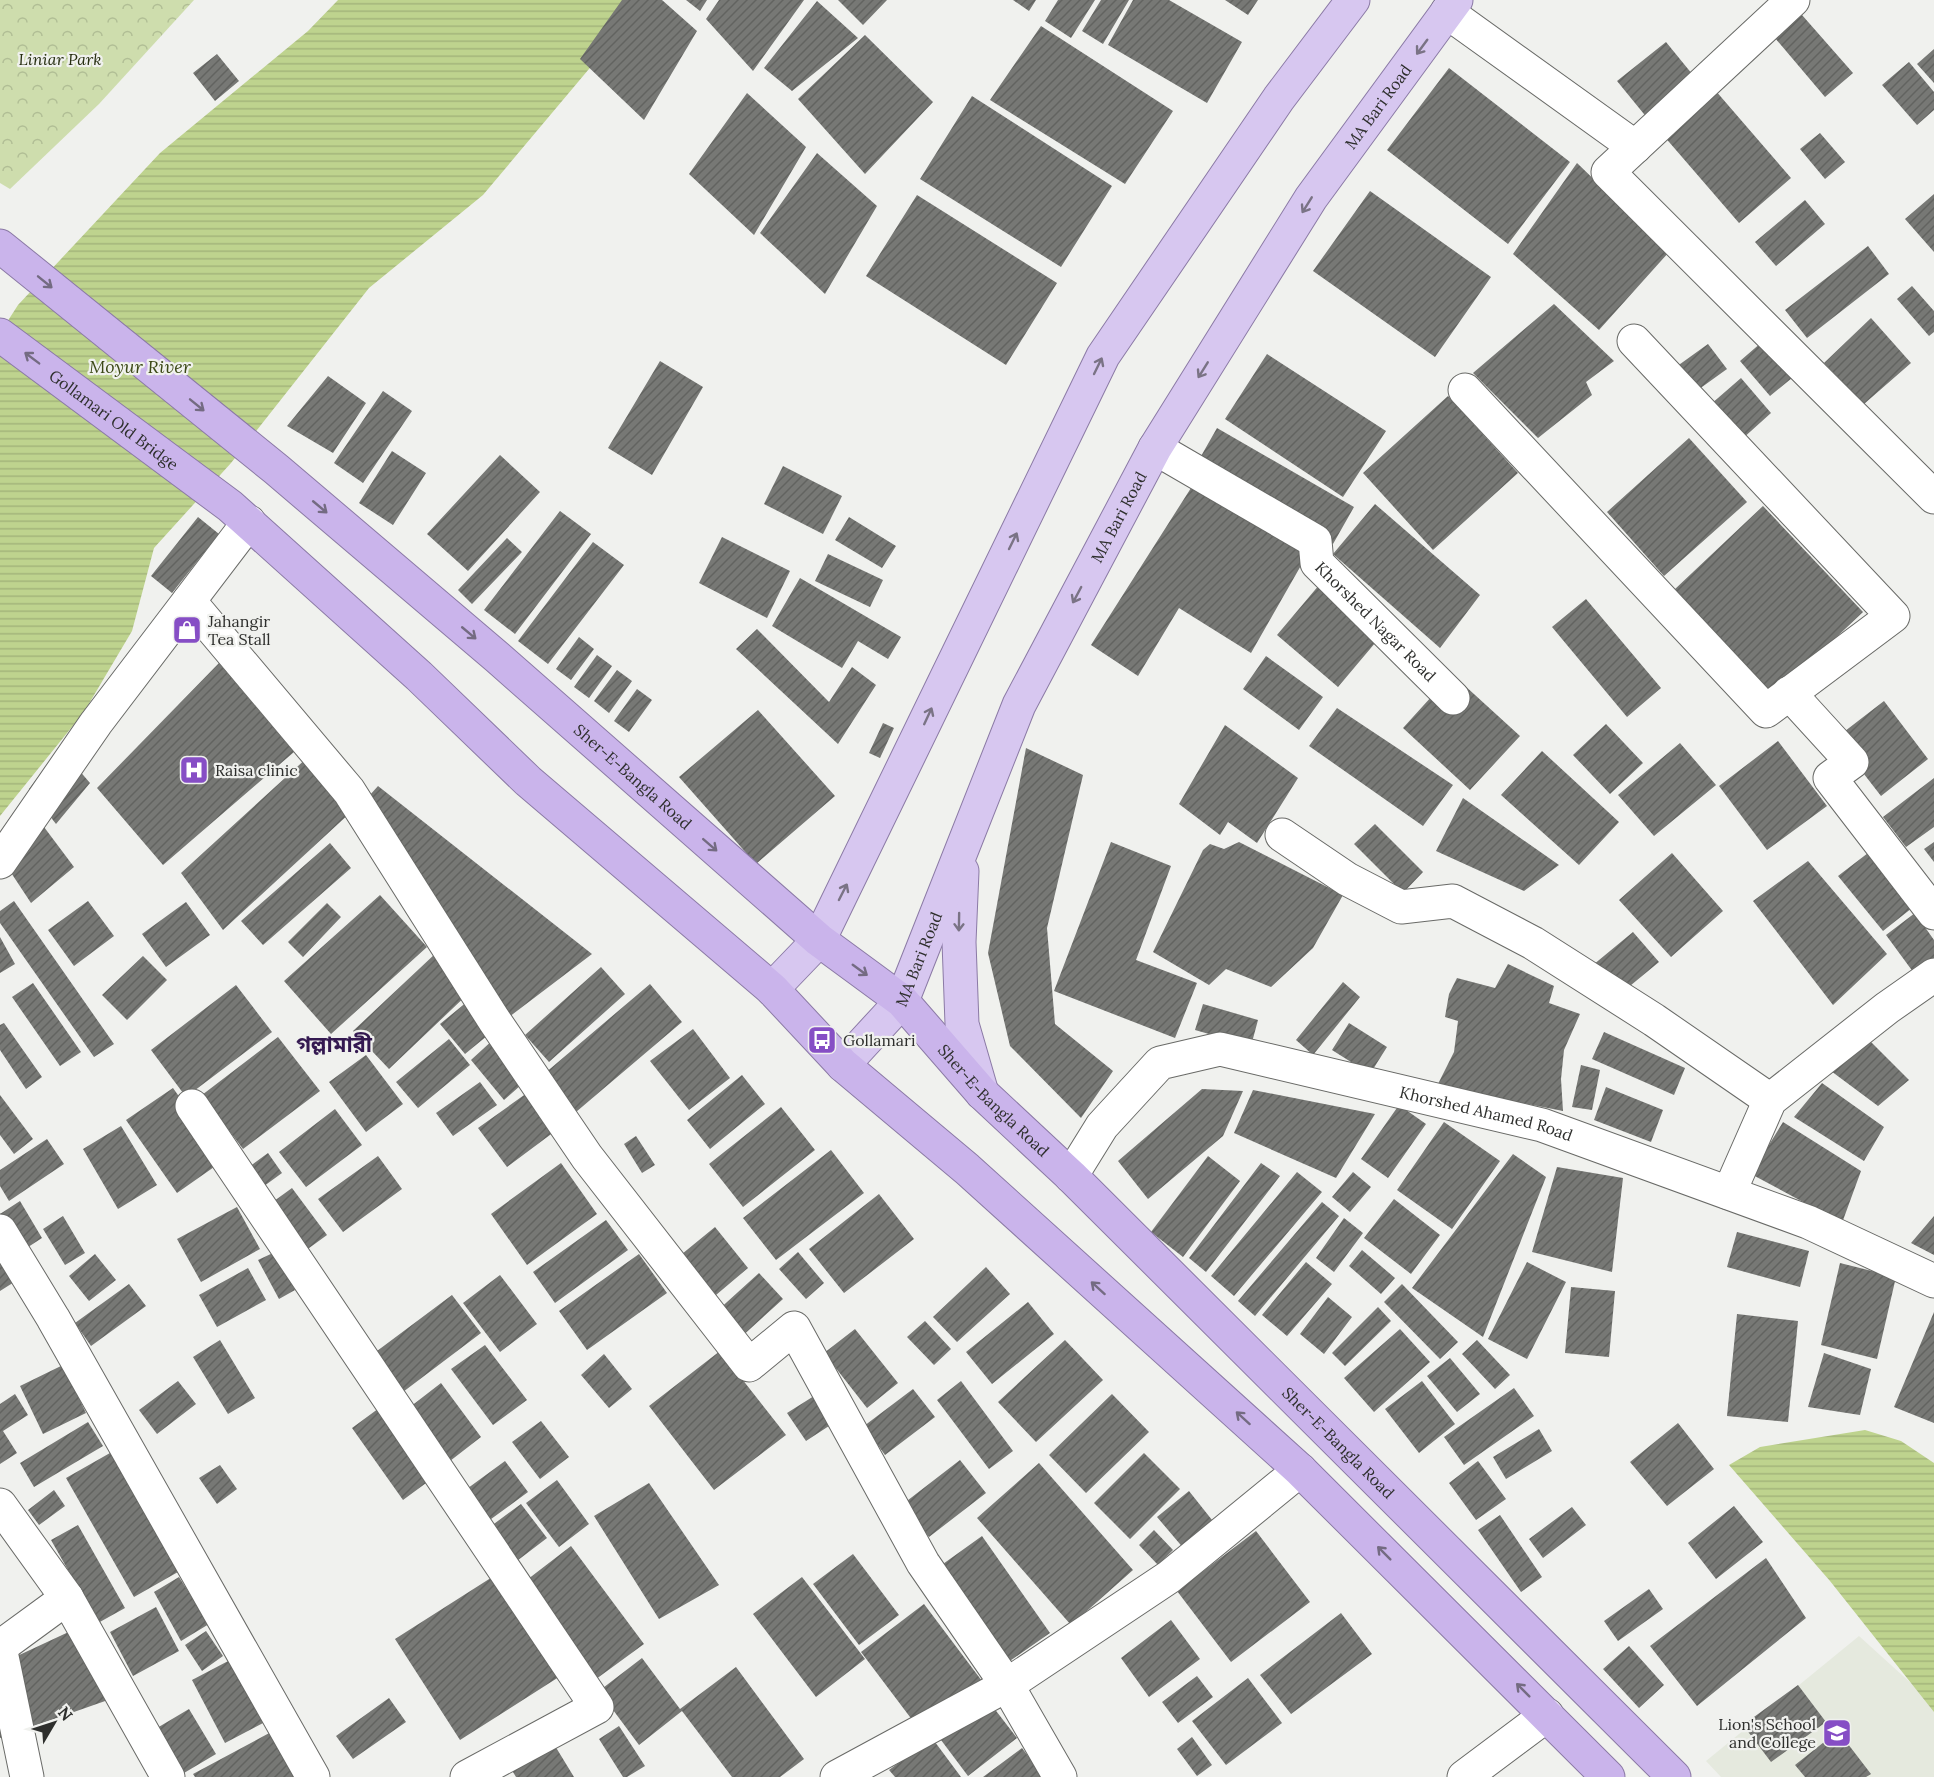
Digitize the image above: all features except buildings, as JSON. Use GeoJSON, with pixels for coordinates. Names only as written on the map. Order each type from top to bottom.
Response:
{"type":"FeatureCollection","features":[{"type":"Feature","properties":{"kind":"highway","name":"Sher-E-Bangla Road"},"geometry":{"type":"LineString","coordinates":[[0,246],[276,469],[497,657],[819,940],[902,1001],[982,1093],[1071,1176],[1674,1777]]}},
{"type":"Feature","properties":{"kind":"highway","name":"Gollamari Old Bridge"},"geometry":{"type":"LineString","coordinates":[[0,335],[240,514]]}},
{"type":"Feature","properties":{"kind":"highway"},"geometry":{"type":"LineString","coordinates":[[240,514],[419,676],[528,781],[772,989],[843,1065],[967,1169],[1300,1470],[1608,1777]]}},
{"type":"Feature","properties":{"kind":"highway"},"geometry":{"type":"LineString","coordinates":[[1547,1715],[1583,1686]]}},
{"type":"Feature","properties":{"kind":"main road"},"geometry":{"type":"LineString","coordinates":[[772,989],[819,940],[1103,356],[1279,98],[1353,0]]}},
{"type":"Feature","properties":{"kind":"main road","name":"MA Bari Road"},"geometry":{"type":"LineString","coordinates":[[843,1065],[902,1001],[1019,705],[1155,448],[1311,198],[1452,6]]}},
{"type":"Feature","properties":{"kind":"main road"},"geometry":{"type":"LineString","coordinates":[[963,842],[959,942],[962,1024],[982,1093]]}},
{"type":"Feature","properties":{"kind":"street"},"geometry":{"type":"LineString","coordinates":[[1793,0],[1608,172],[1934,497]]}},
{"type":"Feature","properties":{"kind":"street"},"geometry":{"type":"LineString","coordinates":[[1452,6],[1635,147]]}},
{"type":"Feature","properties":{"kind":"street"},"geometry":{"type":"LineString","coordinates":[[1465,390],[1766,711],[1893,616],[1635,341]]}},
{"type":"Feature","properties":{"kind":"street","name":"Khorshed Nagar Road"},"geometry":{"type":"LineString","coordinates":[[1155,448],[1315,541],[1317,563],[1453,698]]}},
{"type":"Feature","properties":{"kind":"street"},"geometry":{"type":"LineString","coordinates":[[0,862],[96,723],[189,602],[240,514]]}},
{"type":"Feature","properties":{"kind":"street"},"geometry":{"type":"LineString","coordinates":[[189,602],[349,791],[494,1020],[587,1157],[749,1365],[794,1328],[923,1563],[1007,1685],[1060,1777]]}},
{"type":"Feature","properties":{"kind":"street"},"geometry":{"type":"LineString","coordinates":[[1789,693],[1852,762],[1830,778],[1934,913]]}},
{"type":"Feature","properties":{"kind":"street"},"geometry":{"type":"LineString","coordinates":[[1282,835],[1347,879],[1401,907],[1453,901],[1523,938],[1654,1020],[1770,1100]]}},
{"type":"Feature","properties":{"kind":"street"},"geometry":{"type":"LineString","coordinates":[[1729,1193],[1770,1100],[1887,1008],[1934,975]]}},
{"type":"Feature","properties":{"kind":"street","name":"Khorshed Ahamed Road"},"geometry":{"type":"LineString","coordinates":[[1071,1176],[1102,1126],[1161,1063],[1220,1050],[1542,1125],[1808,1222],[1934,1281]]}},
{"type":"Feature","properties":{"kind":"street"},"geometry":{"type":"LineString","coordinates":[[192,1106],[597,1707],[467,1777]]}},
{"type":"Feature","properties":{"kind":"street"},"geometry":{"type":"LineString","coordinates":[[0,1231],[53,1318],[312,1777]]}},
{"type":"Feature","properties":{"kind":"street"},"geometry":{"type":"LineString","coordinates":[[837,1777],[1007,1685],[1169,1577],[1300,1470]]}},
{"type":"Feature","properties":{"kind":"street"},"geometry":{"type":"LineString","coordinates":[[0,1505],[68,1598],[168,1777]]}},
{"type":"Feature","properties":{"kind":"street"},"geometry":{"type":"LineString","coordinates":[[27,1777],[0,1647],[68,1598]]}},
{"type":"Feature","properties":{"kind":"street"},"geometry":{"type":"LineString","coordinates":[[1464,1777],[1547,1715]]}},
{"type":"Feature","properties":{"kind":"shaded area","name":"Lion's School and College"},"geometry":{"type":"Polygon","coordinates":[[[1859,1636],[1934,1704],[1934,1777],[1721,1777],[1706,1761],[1859,1636]]]}},
{"type":"Feature","properties":{"kind":"green space","name":"Liniar Park"},"geometry":{"type":"Polygon","coordinates":[[[0,0],[194,0],[99,104],[10,189],[0,183],[0,0]]]}},
{"type":"Feature","properties":{"kind":"water","name":"Moyur River"},"geometry":{"type":"Polygon","coordinates":[[[338,0],[647,0],[483,195],[369,288],[231,463],[154,548],[132,631],[84,712],[0,816],[0,333],[18,305],[160,153],[308,31],[338,0]]]}},
{"type":"Feature","properties":{"kind":"water"},"geometry":{"type":"Polygon","coordinates":[[[1865,1430],[1901,1441],[1934,1463],[1934,1712],[1830,1581],[1729,1465],[1760,1447],[1865,1430]]]}},
{"type":"Feature","properties":{"kind":"place","name":"Jahangir Tea Stall"},"geometry":{"type":"Point","coordinates":[187,630]}},
{"type":"Feature","properties":{"kind":"place","name":"Raisa clinic"},"geometry":{"type":"Point","coordinates":[194,770]}},
{"type":"Feature","properties":{"kind":"place","name":"Gollamari"},"geometry":{"type":"Point","coordinates":[822,1040]}},
{"type":"Feature","properties":{"kind":"place","name":"Lion's School and College"},"geometry":{"type":"Point","coordinates":[1837,1733]}},
{"type":"Feature","properties":{"kind":"district","name":"গল্লামারী"},"geometry":{"type":"Point","coordinates":[334,1044]}}]}
